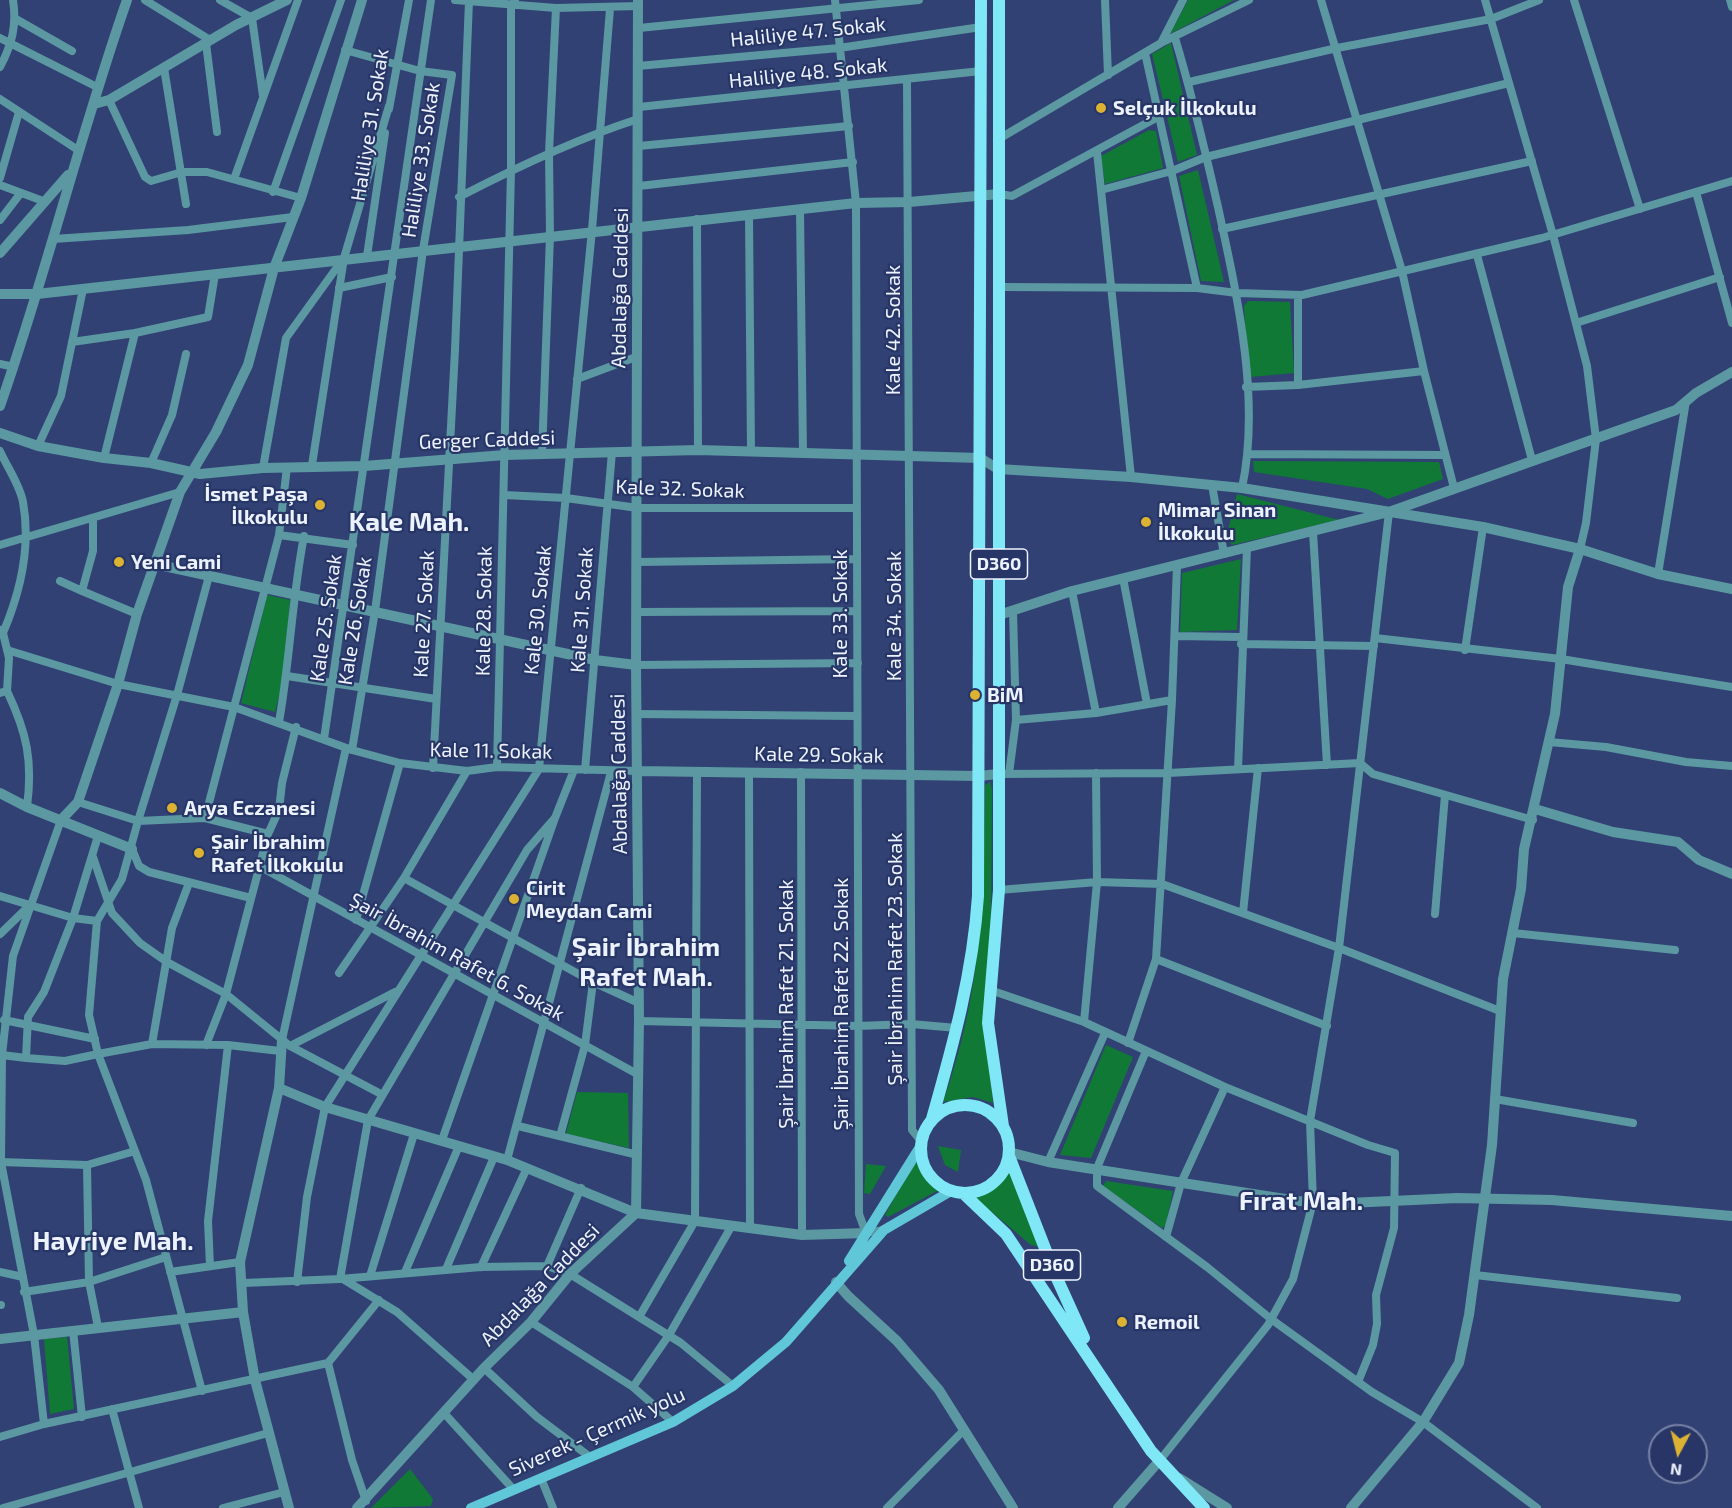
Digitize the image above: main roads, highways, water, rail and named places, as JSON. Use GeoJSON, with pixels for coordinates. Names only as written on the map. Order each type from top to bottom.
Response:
{"type":"FeatureCollection","features":[{"type":"Feature","properties":{"kind":"main road","name":"D360"},"geometry":{"type":"LineString","coordinates":[[932,1119],[966,993],[976,933],[979,776],[981,0]]}},
{"type":"Feature","properties":{"kind":"main road","name":"D360"},"geometry":{"type":"LineString","coordinates":[[999,0],[998,470],[999,615],[1004,774],[999,890],[988,1023],[1003,1126]]}},
{"type":"Feature","properties":{"kind":"main road"},"geometry":{"type":"LineString","coordinates":[[963,1105],[986,1110],[1003,1126],[1009,1154],[998,1179],[988,1187],[957,1192],[940,1186],[925,1169],[921,1144],[932,1119],[941,1112],[963,1105]]}},
{"type":"Feature","properties":{"kind":"main road","name":"Siverek - Çermik yolu"},"geometry":{"type":"LineString","coordinates":[[836,1282],[921,1144]]}},
{"type":"Feature","properties":{"kind":"main road","name":"D360"},"geometry":{"type":"LineString","coordinates":[[1009,1154],[1055,1274],[1100,1371]]}},
{"type":"Feature","properties":{"kind":"main road","name":"D360"},"geometry":{"type":"LineString","coordinates":[[957,1192],[1006,1234],[1160,1460],[1204,1508]]}},
{"type":"Feature","properties":{"kind":"main road","name":"Siverek - Çermik yolu"},"geometry":{"type":"LineString","coordinates":[[471,1508],[674,1422],[733,1386],[786,1342],[836,1282],[884,1230],[957,1192]]}},
{"type":"Feature","properties":{"kind":"place","name":"Selçuk İlkokulu"},"geometry":{"type":"Point","coordinates":[1101,108]}},
{"type":"Feature","properties":{"kind":"place","name":"İsmet Paşa İlkokulu"},"geometry":{"type":"Point","coordinates":[320,505]}},
{"type":"Feature","properties":{"kind":"place","name":"Mimar Sinan İlkokulu"},"geometry":{"type":"Point","coordinates":[1146,522]}},
{"type":"Feature","properties":{"kind":"place","name":"Yeni Cami"},"geometry":{"type":"Point","coordinates":[119,562]}},
{"type":"Feature","properties":{"kind":"place","name":"BiM"},"geometry":{"type":"Point","coordinates":[975,695]}},
{"type":"Feature","properties":{"kind":"place","name":"Arya Eczanesi"},"geometry":{"type":"Point","coordinates":[172,808]}},
{"type":"Feature","properties":{"kind":"place","name":"Şair İbrahim Rafet İlkokulu"},"geometry":{"type":"Point","coordinates":[199,853]}},
{"type":"Feature","properties":{"kind":"place","name":"Cirit Meydan Cami"},"geometry":{"type":"Point","coordinates":[514,899]}},
{"type":"Feature","properties":{"kind":"place","name":"Remoil"},"geometry":{"type":"Point","coordinates":[1122,1322]}},
{"type":"Feature","properties":{"kind":"district","name":"Kale Mah."},"geometry":{"type":"Point","coordinates":[409,522]}},
{"type":"Feature","properties":{"kind":"district","name":"Şair İbrahim Rafet Mah."},"geometry":{"type":"Point","coordinates":[646,962]}},
{"type":"Feature","properties":{"kind":"district","name":"Fırat Mah."},"geometry":{"type":"Point","coordinates":[1301,1201]}},
{"type":"Feature","properties":{"kind":"district","name":"Hayriye Mah."},"geometry":{"type":"Point","coordinates":[113,1241]}}]}
